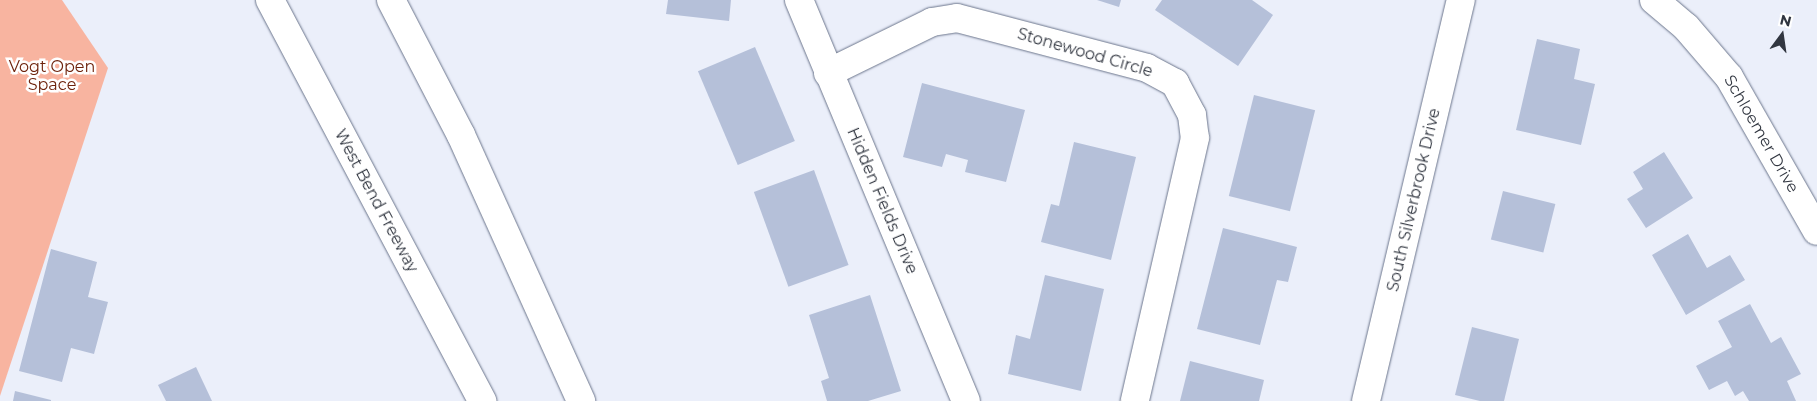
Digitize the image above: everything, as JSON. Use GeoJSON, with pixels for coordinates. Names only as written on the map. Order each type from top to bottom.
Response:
{"type":"FeatureCollection","features":[{"type":"Feature","properties":{"kind":"main road","name":"West Bend Freeway"},"geometry":{"type":"LineString","coordinates":[[270,0],[482,401]]}},
{"type":"Feature","properties":{"kind":"main road"},"geometry":{"type":"LineString","coordinates":[[391,0],[461,135],[581,401]]}},
{"type":"Feature","properties":{"kind":"main road","name":"Hidden Fields Drive"},"geometry":{"type":"LineString","coordinates":[[799,0],[966,401]]}},
{"type":"Feature","properties":{"kind":"main road","name":"South Silverbrook Drive"},"geometry":{"type":"LineString","coordinates":[[1366,401],[1461,0]]}},
{"type":"Feature","properties":{"kind":"main road","name":"Schloemer Drive"},"geometry":{"type":"LineString","coordinates":[[1654,0],[1686,27],[1730,76],[1817,231]]}},
{"type":"Feature","properties":{"kind":"main road","name":"Stonewood Circle"},"geometry":{"type":"LineString","coordinates":[[828,73],[932,22],[956,18],[1147,68],[1174,83],[1192,115],[1195,138],[1135,401]]}},
{"type":"Feature","properties":{"kind":"green space","name":"Vogt Open Space"},"geometry":{"type":"Polygon","coordinates":[[[0,0],[62,0],[108,68],[0,396],[0,0]]]}},
{"type":"Feature","properties":{"kind":"building"},"geometry":{"type":"Polygon","coordinates":[[[668,0],[731,0],[729,21],[666,14],[668,0]]]}},
{"type":"Feature","properties":{"kind":"building"},"geometry":{"type":"Polygon","coordinates":[[[1097,0],[1121,0],[1119,7],[1097,0]]]}},
{"type":"Feature","properties":{"kind":"building"},"geometry":{"type":"Polygon","coordinates":[[[1162,0],[1252,0],[1273,15],[1238,66],[1155,10],[1162,0]]]}},
{"type":"Feature","properties":{"kind":"building"},"geometry":{"type":"Polygon","coordinates":[[[1537,39],[1580,49],[1574,79],[1595,84],[1581,145],[1516,130],[1537,39]]]}},
{"type":"Feature","properties":{"kind":"building"},"geometry":{"type":"Polygon","coordinates":[[[755,47],[795,141],[738,165],[698,71],[755,47]]]}},
{"type":"Feature","properties":{"kind":"building"},"geometry":{"type":"Polygon","coordinates":[[[922,83],[1025,110],[1006,182],[965,172],[968,160],[946,154],[942,167],[903,157],[922,83]]]}},
{"type":"Feature","properties":{"kind":"building"},"geometry":{"type":"Polygon","coordinates":[[[1254,95],[1315,110],[1290,211],[1229,196],[1254,95]]]}},
{"type":"Feature","properties":{"kind":"building"},"geometry":{"type":"Polygon","coordinates":[[[1074,142],[1136,157],[1111,260],[1041,242],[1051,204],[1059,206],[1074,142]]]}},
{"type":"Feature","properties":{"kind":"building"},"geometry":{"type":"Polygon","coordinates":[[[1664,152],[1693,198],[1646,228],[1627,199],[1643,189],[1633,172],[1664,152]]]}},
{"type":"Feature","properties":{"kind":"building"},"geometry":{"type":"Polygon","coordinates":[[[814,170],[849,265],[788,287],[754,192],[814,170]]]}},
{"type":"Feature","properties":{"kind":"building"},"geometry":{"type":"Polygon","coordinates":[[[1503,191],[1555,204],[1543,253],[1491,240],[1503,191]]]}},
{"type":"Feature","properties":{"kind":"building"},"geometry":{"type":"Polygon","coordinates":[[[1223,228],[1297,247],[1288,282],[1277,280],[1260,345],[1197,329],[1223,228]]]}},
{"type":"Feature","properties":{"kind":"building"},"geometry":{"type":"Polygon","coordinates":[[[1688,234],[1707,268],[1730,255],[1745,280],[1686,315],[1652,255],[1688,234]]]}},
{"type":"Feature","properties":{"kind":"building"},"geometry":{"type":"Polygon","coordinates":[[[51,249],[97,262],[88,297],[108,302],[94,354],[71,348],[62,382],[19,371],[51,249]]]}},
{"type":"Feature","properties":{"kind":"building"},"geometry":{"type":"Polygon","coordinates":[[[1045,275],[1104,289],[1081,391],[1008,374],[1016,335],[1030,339],[1045,275]]]}},
{"type":"Feature","properties":{"kind":"building"},"geometry":{"type":"Polygon","coordinates":[[[870,295],[901,391],[868,401],[827,401],[821,381],[829,378],[809,315],[870,295]]]}},
{"type":"Feature","properties":{"kind":"building"},"geometry":{"type":"Polygon","coordinates":[[[1750,304],[1771,343],[1781,337],[1801,374],[1787,381],[1796,401],[1749,401],[1743,391],[1735,396],[1727,381],[1709,390],[1696,366],[1732,347],[1718,321],[1750,304]]]}},
{"type":"Feature","properties":{"kind":"building"},"geometry":{"type":"Polygon","coordinates":[[[1472,327],[1519,339],[1504,401],[1480,401],[1455,395],[1472,327]]]}},
{"type":"Feature","properties":{"kind":"building"},"geometry":{"type":"Polygon","coordinates":[[[1190,361],[1264,380],[1259,401],[1180,401],[1190,361]]]}},
{"type":"Feature","properties":{"kind":"building"},"geometry":{"type":"Polygon","coordinates":[[[196,367],[212,401],[166,401],[158,385],[196,367]]]}},
{"type":"Feature","properties":{"kind":"building"},"geometry":{"type":"Polygon","coordinates":[[[15,391],[51,400],[51,401],[13,401],[15,391]]]}}]}
